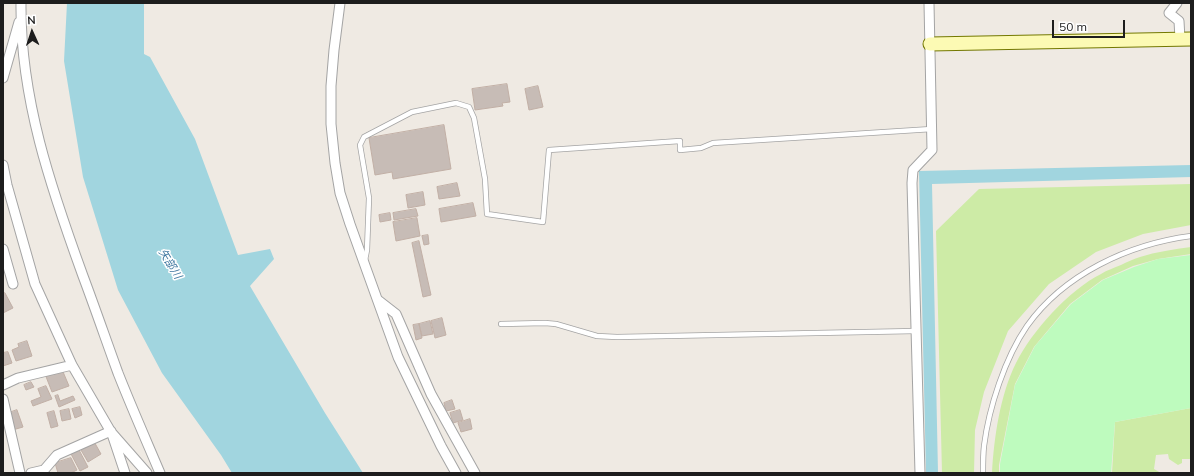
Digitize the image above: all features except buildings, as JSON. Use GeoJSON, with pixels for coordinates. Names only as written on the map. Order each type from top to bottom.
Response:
{"type":"FeatureCollection","features":[{"type":"Feature","properties":{"kind":"street"},"geometry":{"type":"LineString","coordinates":[[21,3],[30,102],[50,182],[118,373],[160,473]]}},
{"type":"Feature","properties":{"kind":"street"},"geometry":{"type":"LineString","coordinates":[[340,3],[331,86],[332,132],[340,193],[398,357],[441,446],[456,473]]}},
{"type":"Feature","properties":{"kind":"street"},"geometry":{"type":"LineString","coordinates":[[920,473],[913,170],[932,150],[929,3]]}},
{"type":"Feature","properties":{"kind":"street"},"geometry":{"type":"LineString","coordinates":[[930,44],[1186,39],[1179,21],[1169,13],[1177,3]]}},
{"type":"Feature","properties":{"kind":"street"},"geometry":{"type":"LineString","coordinates":[[3,78],[21,15]]}},
{"type":"Feature","properties":{"kind":"street"},"geometry":{"type":"LineString","coordinates":[[3,165],[7,185],[35,284],[72,365],[110,431],[125,473]]}},
{"type":"Feature","properties":{"kind":"street"},"geometry":{"type":"LineString","coordinates":[[3,249],[13,284]]}},
{"type":"Feature","properties":{"kind":"street"},"geometry":{"type":"LineString","coordinates":[[377,299],[396,314],[431,394],[475,473]]}},
{"type":"Feature","properties":{"kind":"street"},"geometry":{"type":"LineString","coordinates":[[3,385],[18,378],[72,365]]}},
{"type":"Feature","properties":{"kind":"street"},"geometry":{"type":"LineString","coordinates":[[3,399],[20,473]]}},
{"type":"Feature","properties":{"kind":"street"},"geometry":{"type":"LineString","coordinates":[[31,473],[44,470],[57,455],[110,431]]}},
{"type":"Feature","properties":{"kind":"street"},"geometry":{"type":"LineString","coordinates":[[110,431],[147,473]]}},
{"type":"Feature","properties":{"kind":"lane"},"geometry":{"type":"LineString","coordinates":[[364,263],[367,250],[369,198],[360,145],[364,137],[412,112],[456,103],[469,107],[474,118],[484,171],[487,214],[543,222],[549,150],[680,141],[680,150],[701,148],[713,143],[932,129]]}},
{"type":"Feature","properties":{"kind":"lane"},"geometry":{"type":"LineString","coordinates":[[983,473],[984,446],[995,398],[1006,365],[1027,326],[1056,293],[1093,267],[1133,250],[1175,238],[1191,236]]}},
{"type":"Feature","properties":{"kind":"lane"},"geometry":{"type":"LineString","coordinates":[[501,324],[551,324],[597,336],[617,337],[916,331]]}},
{"type":"Feature","properties":{"kind":"green space"},"geometry":{"type":"Polygon","coordinates":[[[1191,184],[1191,225],[1143,234],[1096,252],[1049,284],[1008,331],[984,392],[975,430],[974,473],[942,473],[936,231],[979,189],[1191,184]]]}},
{"type":"Feature","properties":{"kind":"green space"},"geometry":{"type":"Polygon","coordinates":[[[1191,247],[1191,254],[1158,259],[1133,266],[1102,280],[1070,304],[1034,347],[1015,384],[999,465],[999,473],[992,473],[996,431],[1010,375],[1023,351],[1052,312],[1076,290],[1106,271],[1146,255],[1191,247]]]}},
{"type":"Feature","properties":{"kind":"green space"},"geometry":{"type":"Polygon","coordinates":[[[1191,255],[1191,408],[1115,422],[1111,473],[1000,473],[1000,464],[1015,385],[1035,346],[1071,304],[1103,280],[1134,267],[1158,259],[1191,255]]]}},
{"type":"Feature","properties":{"kind":"green space"},"geometry":{"type":"Polygon","coordinates":[[[1191,408],[1191,459],[1182,459],[1182,463],[1178,465],[1169,459],[1168,454],[1156,455],[1154,469],[1161,473],[1112,473],[1115,422],[1191,408]]]}},
{"type":"Feature","properties":{"kind":"water","name":"矢部川"},"geometry":{"type":"Polygon","coordinates":[[[67,3],[144,3],[144,54],[150,57],[195,139],[238,255],[270,249],[274,259],[250,286],[325,413],[363,473],[232,473],[221,455],[162,373],[118,290],[83,177],[64,61],[67,3]]]}},
{"type":"Feature","properties":{"kind":"water"},"geometry":{"type":"Polygon","coordinates":[[[1191,165],[1191,177],[932,184],[938,473],[926,473],[919,171],[1191,165]]]}}]}
